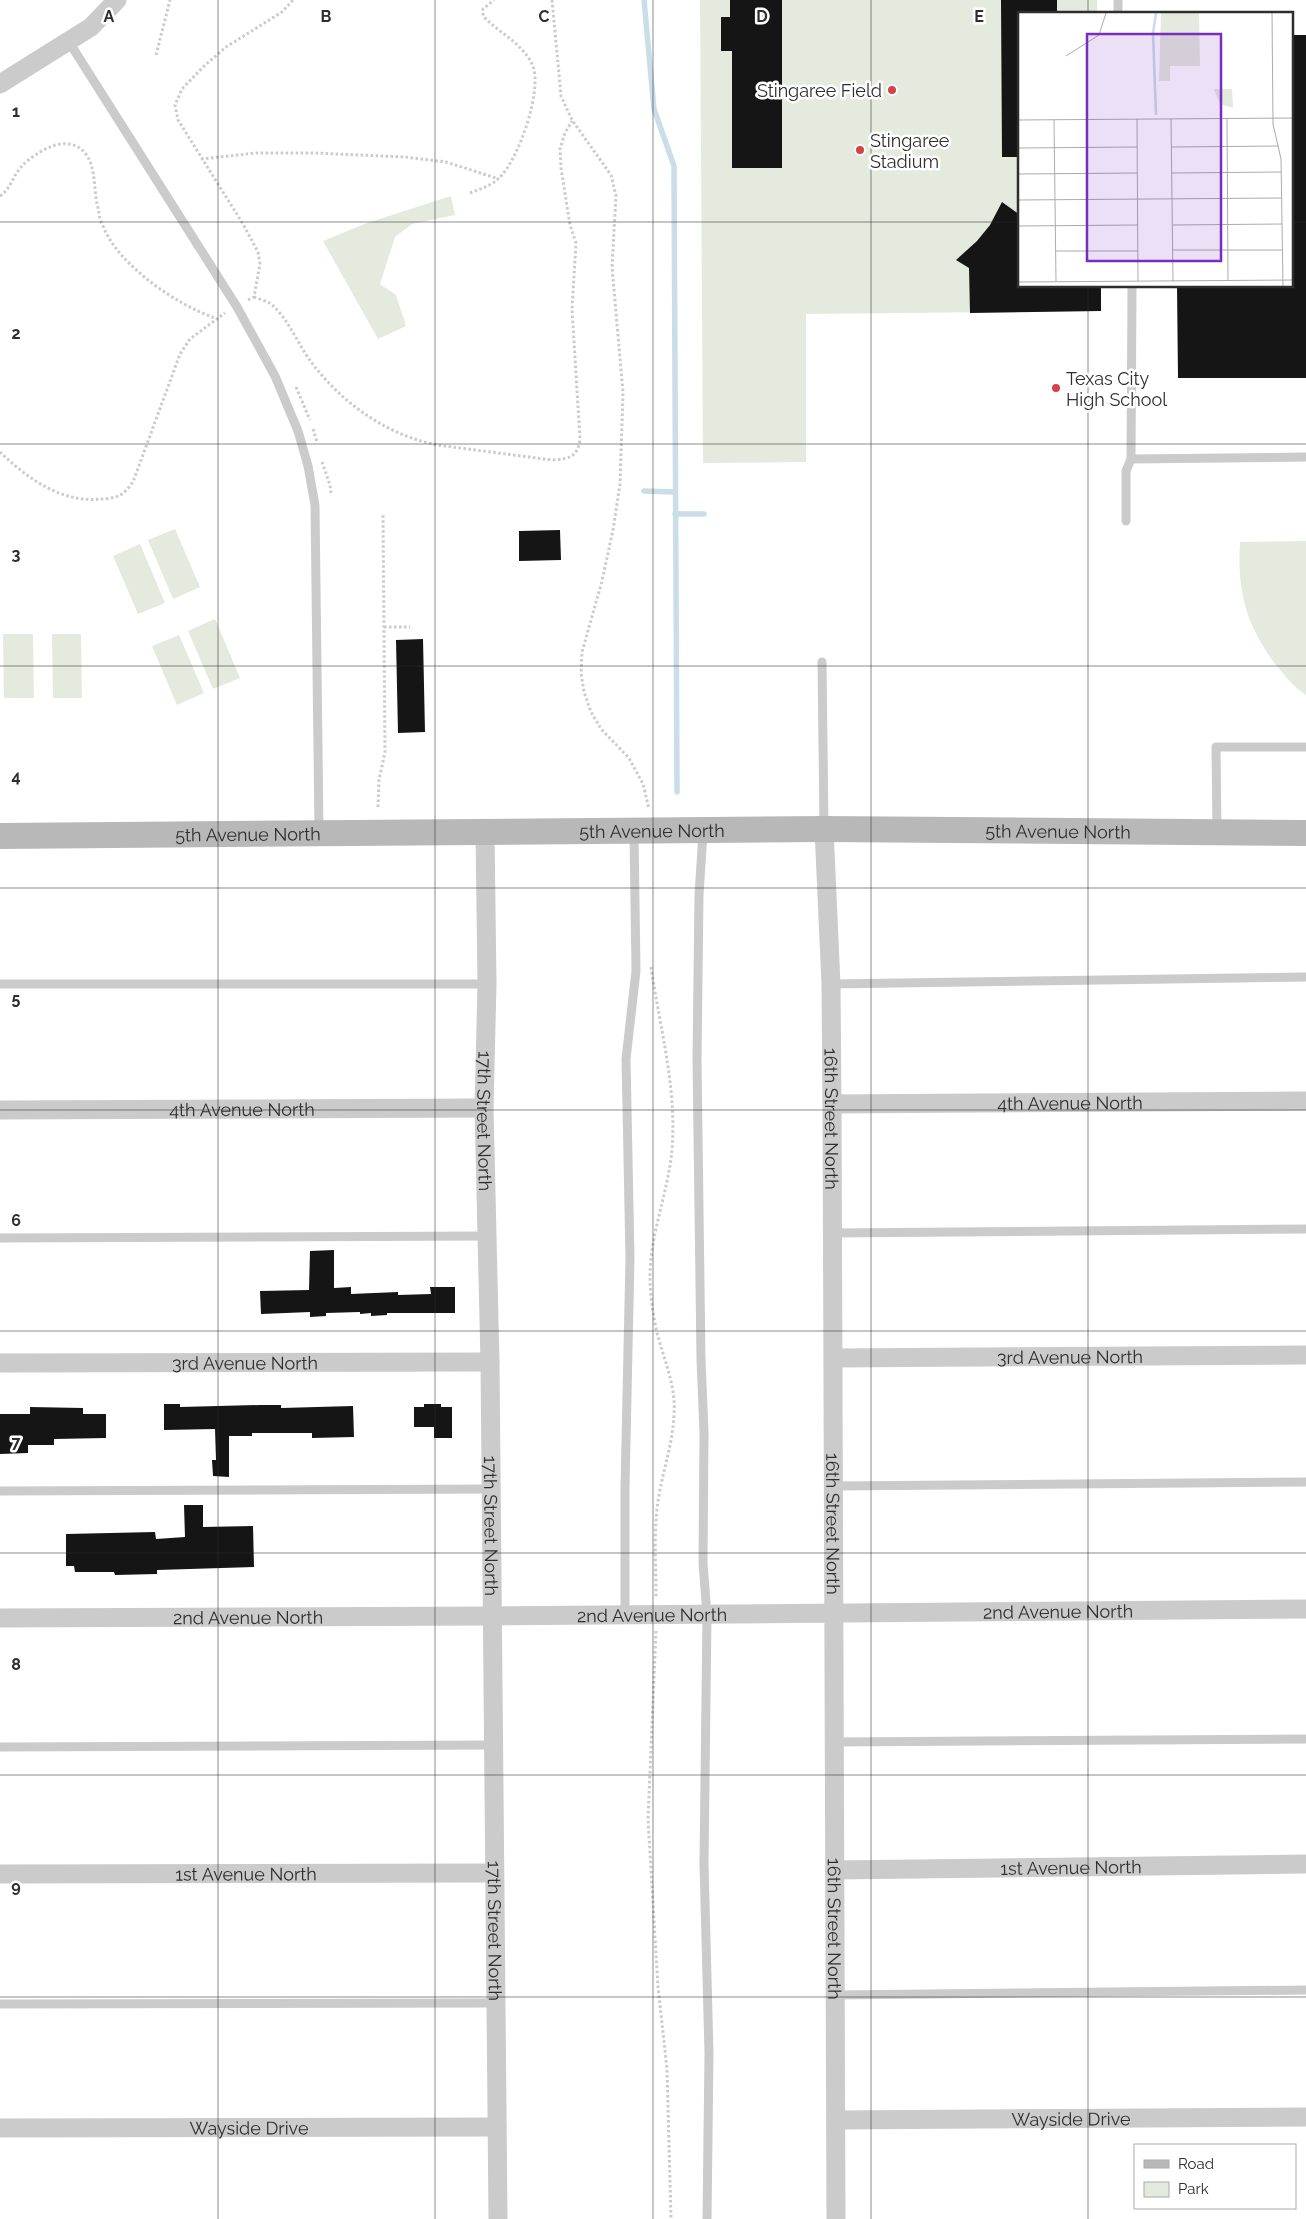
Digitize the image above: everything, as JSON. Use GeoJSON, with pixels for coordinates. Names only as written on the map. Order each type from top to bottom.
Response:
{"type":"FeatureCollection","features":[{"type":"Feature","properties":{"kind":"street"},"geometry":{"type":"LineString","coordinates":[[0,84],[91,27],[118,0]]}},
{"type":"Feature","properties":{"kind":"street","name":"5th Avenue North"},"geometry":{"type":"LineString","coordinates":[[0,836],[824,829],[1217,834],[1306,833]]}},
{"type":"Feature","properties":{"kind":"street","name":"16th Street North"},"geometry":{"type":"LineString","coordinates":[[824,829],[831,984],[836,2219]]}},
{"type":"Feature","properties":{"kind":"street","name":"17th Street North"},"geometry":{"type":"LineString","coordinates":[[485,832],[487,984],[484,1108],[490,1362],[498,2219]]}},
{"type":"Feature","properties":{"kind":"street","name":"4th Avenue North"},"geometry":{"type":"LineString","coordinates":[[832,1104],[1306,1100]]}},
{"type":"Feature","properties":{"kind":"street","name":"4th Avenue North"},"geometry":{"type":"LineString","coordinates":[[0,1110],[484,1108]]}},
{"type":"Feature","properties":{"kind":"street","name":"3rd Avenue North"},"geometry":{"type":"LineString","coordinates":[[834,1358],[1306,1355]]}},
{"type":"Feature","properties":{"kind":"street","name":"3rd Avenue North"},"geometry":{"type":"LineString","coordinates":[[0,1363],[490,1362]]}},
{"type":"Feature","properties":{"kind":"street","name":"2nd Avenue North"},"geometry":{"type":"LineString","coordinates":[[0,1618],[707,1615],[1306,1608]]}},
{"type":"Feature","properties":{"kind":"street","name":"1st Avenue North"},"geometry":{"type":"LineString","coordinates":[[835,1870],[1306,1864]]}},
{"type":"Feature","properties":{"kind":"street","name":"1st Avenue North"},"geometry":{"type":"LineString","coordinates":[[0,1874],[494,1873]]}},
{"type":"Feature","properties":{"kind":"street","name":"Wayside Drive"},"geometry":{"type":"LineString","coordinates":[[836,2120],[1306,2117]]}},
{"type":"Feature","properties":{"kind":"street","name":"Wayside Drive"},"geometry":{"type":"LineString","coordinates":[[0,2128],[497,2127]]}},
{"type":"Feature","properties":{"kind":"lane"},"geometry":{"type":"LineString","coordinates":[[69,42],[237,307],[275,376],[298,431],[308,466],[315,505],[319,832]]}},
{"type":"Feature","properties":{"kind":"lane"},"geometry":{"type":"LineString","coordinates":[[1126,521],[1126,471],[1131,459],[1132,288]]}},
{"type":"Feature","properties":{"kind":"lane"},"geometry":{"type":"LineString","coordinates":[[1131,459],[1306,457]]}},
{"type":"Feature","properties":{"kind":"lane"},"geometry":{"type":"LineString","coordinates":[[822,662],[824,829]]}},
{"type":"Feature","properties":{"kind":"lane"},"geometry":{"type":"LineString","coordinates":[[1217,834],[1216,747],[1306,747]]}},
{"type":"Feature","properties":{"kind":"lane"},"geometry":{"type":"LineString","coordinates":[[625,1615],[625,1477],[630,1258],[626,1059],[636,971],[634,831]]}},
{"type":"Feature","properties":{"kind":"lane"},"geometry":{"type":"LineString","coordinates":[[703,831],[699,895],[697,1060],[701,1359],[704,1432],[703,1563],[707,1615],[704,1864],[709,2053],[707,2219]]}},
{"type":"Feature","properties":{"kind":"lane"},"geometry":{"type":"LineString","coordinates":[[831,984],[1306,977]]}},
{"type":"Feature","properties":{"kind":"lane"},"geometry":{"type":"LineString","coordinates":[[0,984],[487,984]]}},
{"type":"Feature","properties":{"kind":"lane"},"geometry":{"type":"LineString","coordinates":[[833,1233],[1306,1229]]}},
{"type":"Feature","properties":{"kind":"lane"},"geometry":{"type":"LineString","coordinates":[[0,1238],[487,1236]]}},
{"type":"Feature","properties":{"kind":"lane"},"geometry":{"type":"LineString","coordinates":[[834,1486],[1306,1482]]}},
{"type":"Feature","properties":{"kind":"lane"},"geometry":{"type":"LineString","coordinates":[[0,1491],[491,1489]]}},
{"type":"Feature","properties":{"kind":"lane"},"geometry":{"type":"LineString","coordinates":[[835,1742],[1306,1739]]}},
{"type":"Feature","properties":{"kind":"lane"},"geometry":{"type":"LineString","coordinates":[[0,1747],[493,1745]]}},
{"type":"Feature","properties":{"kind":"lane"},"geometry":{"type":"LineString","coordinates":[[836,1994],[1306,1990]]}},
{"type":"Feature","properties":{"kind":"lane"},"geometry":{"type":"LineString","coordinates":[[0,2004],[495,2003]]}},
{"type":"Feature","properties":{"kind":"path"},"geometry":{"type":"LineString","coordinates":[[156,55],[170,0]]}},
{"type":"Feature","properties":{"kind":"path"},"geometry":{"type":"LineString","coordinates":[[293,0],[282,12],[226,47],[203,67],[182,89],[175,105],[178,120],[243,224],[258,252],[260,264],[254,297],[270,303],[284,320],[314,366],[347,400],[384,426],[419,441],[537,458],[566,459],[575,455],[579,450],[580,439],[573,351],[572,309],[576,243],[570,225],[560,149],[572,120]]}},
{"type":"Feature","properties":{"kind":"path"},"geometry":{"type":"LineString","coordinates":[[470,193],[499,179],[518,149],[528,120],[535,89],[534,66],[527,54],[513,39],[483,16],[483,9],[494,0]]}},
{"type":"Feature","properties":{"kind":"path"},"geometry":{"type":"LineString","coordinates":[[0,196],[6,193],[22,166],[49,147],[64,143],[74,145],[83,151],[92,166],[96,202],[100,218],[113,244],[130,264],[157,286],[198,312],[216,319]]}},
{"type":"Feature","properties":{"kind":"path"},"geometry":{"type":"LineString","coordinates":[[201,159],[256,153],[315,153],[405,158],[446,162],[499,179]]}},
{"type":"Feature","properties":{"kind":"path"},"geometry":{"type":"LineString","coordinates":[[0,452],[30,477],[56,492],[75,498],[94,500],[122,494],[133,482],[143,458],[180,354],[190,339],[216,319],[237,307]]}},
{"type":"Feature","properties":{"kind":"path"},"geometry":{"type":"LineString","coordinates":[[378,807],[379,780],[385,752],[383,513]]}},
{"type":"Feature","properties":{"kind":"path"},"geometry":{"type":"LineString","coordinates":[[384,627],[410,626]]}},
{"type":"Feature","properties":{"kind":"green space","name":"Stingaree Stadium"},"geometry":{"type":"Polygon","coordinates":[[[700,0],[1097,0],[1097,12],[1018,12],[1018,288],[1101,288],[1101,311],[806,314],[806,462],[703,463],[700,0]]]}},
{"type":"Feature","properties":{"kind":"green space"},"geometry":{"type":"Polygon","coordinates":[[[451,196],[455,215],[412,224],[395,237],[380,284],[396,295],[406,326],[378,339],[323,241],[367,223],[451,196]]]}},
{"type":"Feature","properties":{"kind":"green space"},"geometry":{"type":"Polygon","coordinates":[[[175,529],[200,587],[173,599],[148,540],[175,529]]]}},
{"type":"Feature","properties":{"kind":"green space"},"geometry":{"type":"Polygon","coordinates":[[[1306,541],[1306,695],[1276,665],[1257,636],[1242,592],[1239,560],[1240,542],[1306,541]]]}},
{"type":"Feature","properties":{"kind":"green space"},"geometry":{"type":"Polygon","coordinates":[[[140,544],[165,603],[138,614],[113,556],[140,544]]]}},
{"type":"Feature","properties":{"kind":"green space"},"geometry":{"type":"Polygon","coordinates":[[[215,619],[240,678],[213,689],[188,631],[215,619]]]}},
{"type":"Feature","properties":{"kind":"green space"},"geometry":{"type":"Polygon","coordinates":[[[3,634],[33,634],[34,698],[4,698],[3,634]]]}},
{"type":"Feature","properties":{"kind":"green space"},"geometry":{"type":"Polygon","coordinates":[[[52,634],[81,634],[82,698],[53,698],[52,634]]]}},
{"type":"Feature","properties":{"kind":"green space"},"geometry":{"type":"Polygon","coordinates":[[[179,635],[204,693],[177,705],[152,646],[179,635]]]}},
{"type":"Feature","properties":{"kind":"building"},"geometry":{"type":"Polygon","coordinates":[[[730,0],[782,0],[782,168],[732,168],[732,51],[721,51],[721,17],[730,17],[730,0]]]}},
{"type":"Feature","properties":{"kind":"building"},"geometry":{"type":"Polygon","coordinates":[[[1001,0],[1057,0],[1057,12],[1018,12],[1018,157],[1002,157],[1001,0]]]}},
{"type":"Feature","properties":{"kind":"building"},"geometry":{"type":"Polygon","coordinates":[[[1294,35],[1306,35],[1306,378],[1178,378],[1177,288],[1294,288],[1294,35]]]}},
{"type":"Feature","properties":{"kind":"building"},"geometry":{"type":"Polygon","coordinates":[[[1002,202],[1018,214],[1018,288],[1101,288],[1101,311],[970,313],[969,268],[956,260],[977,241],[990,225],[1002,202]]]}},
{"type":"Feature","properties":{"kind":"building"},"geometry":{"type":"Polygon","coordinates":[[[560,530],[561,560],[519,561],[519,531],[560,530]]]}},
{"type":"Feature","properties":{"kind":"building"},"geometry":{"type":"Polygon","coordinates":[[[423,639],[425,732],[398,733],[396,640],[423,639]]]}},
{"type":"Feature","properties":{"kind":"building"},"geometry":{"type":"Polygon","coordinates":[[[334,1250],[334,1288],[351,1287],[351,1294],[398,1292],[398,1295],[431,1294],[430,1287],[455,1287],[455,1313],[387,1313],[387,1315],[371,1316],[371,1313],[360,1314],[360,1312],[326,1313],[326,1316],[310,1317],[310,1312],[261,1314],[260,1291],[309,1290],[310,1251],[334,1250]]]}},
{"type":"Feature","properties":{"kind":"building"},"geometry":{"type":"Polygon","coordinates":[[[164,1404],[180,1404],[180,1407],[281,1405],[281,1408],[353,1406],[354,1437],[312,1438],[312,1433],[252,1433],[252,1436],[229,1436],[229,1477],[213,1476],[212,1460],[216,1460],[215,1429],[164,1430],[164,1404]]]}},
{"type":"Feature","properties":{"kind":"building"},"geometry":{"type":"Polygon","coordinates":[[[424,1404],[441,1404],[441,1407],[452,1407],[452,1438],[434,1438],[434,1427],[414,1427],[414,1407],[424,1407],[424,1404]]]}},
{"type":"Feature","properties":{"kind":"building"},"geometry":{"type":"Polygon","coordinates":[[[30,1407],[83,1408],[83,1414],[106,1414],[106,1438],[54,1439],[54,1445],[28,1445],[28,1453],[0,1454],[0,1414],[30,1414],[30,1407]]]}},
{"type":"Feature","properties":{"kind":"building"},"geometry":{"type":"Polygon","coordinates":[[[184,1505],[203,1505],[203,1527],[253,1526],[254,1567],[157,1570],[157,1574],[115,1575],[114,1572],[75,1572],[74,1566],[66,1566],[66,1534],[155,1532],[156,1539],[185,1537],[184,1505]]]}},
{"type":"Feature","properties":{"kind":"waterway"},"geometry":{"type":"LineString","coordinates":[[644,0],[654,109],[674,166],[677,792]]}},
{"type":"Feature","properties":{"kind":"waterway"},"geometry":{"type":"LineString","coordinates":[[644,491],[675,492]]}},
{"type":"Feature","properties":{"kind":"waterway"},"geometry":{"type":"LineString","coordinates":[[675,514],[704,514]]}},
{"type":"Feature","properties":{"kind":"place","name":"Stingaree Field"},"geometry":{"type":"Point","coordinates":[892,90]}},
{"type":"Feature","properties":{"kind":"place","name":"Stingaree Stadium"},"geometry":{"type":"Point","coordinates":[860,150]}},
{"type":"Feature","properties":{"kind":"place","name":"Texas City High School"},"geometry":{"type":"Point","coordinates":[1056,388]}}]}
